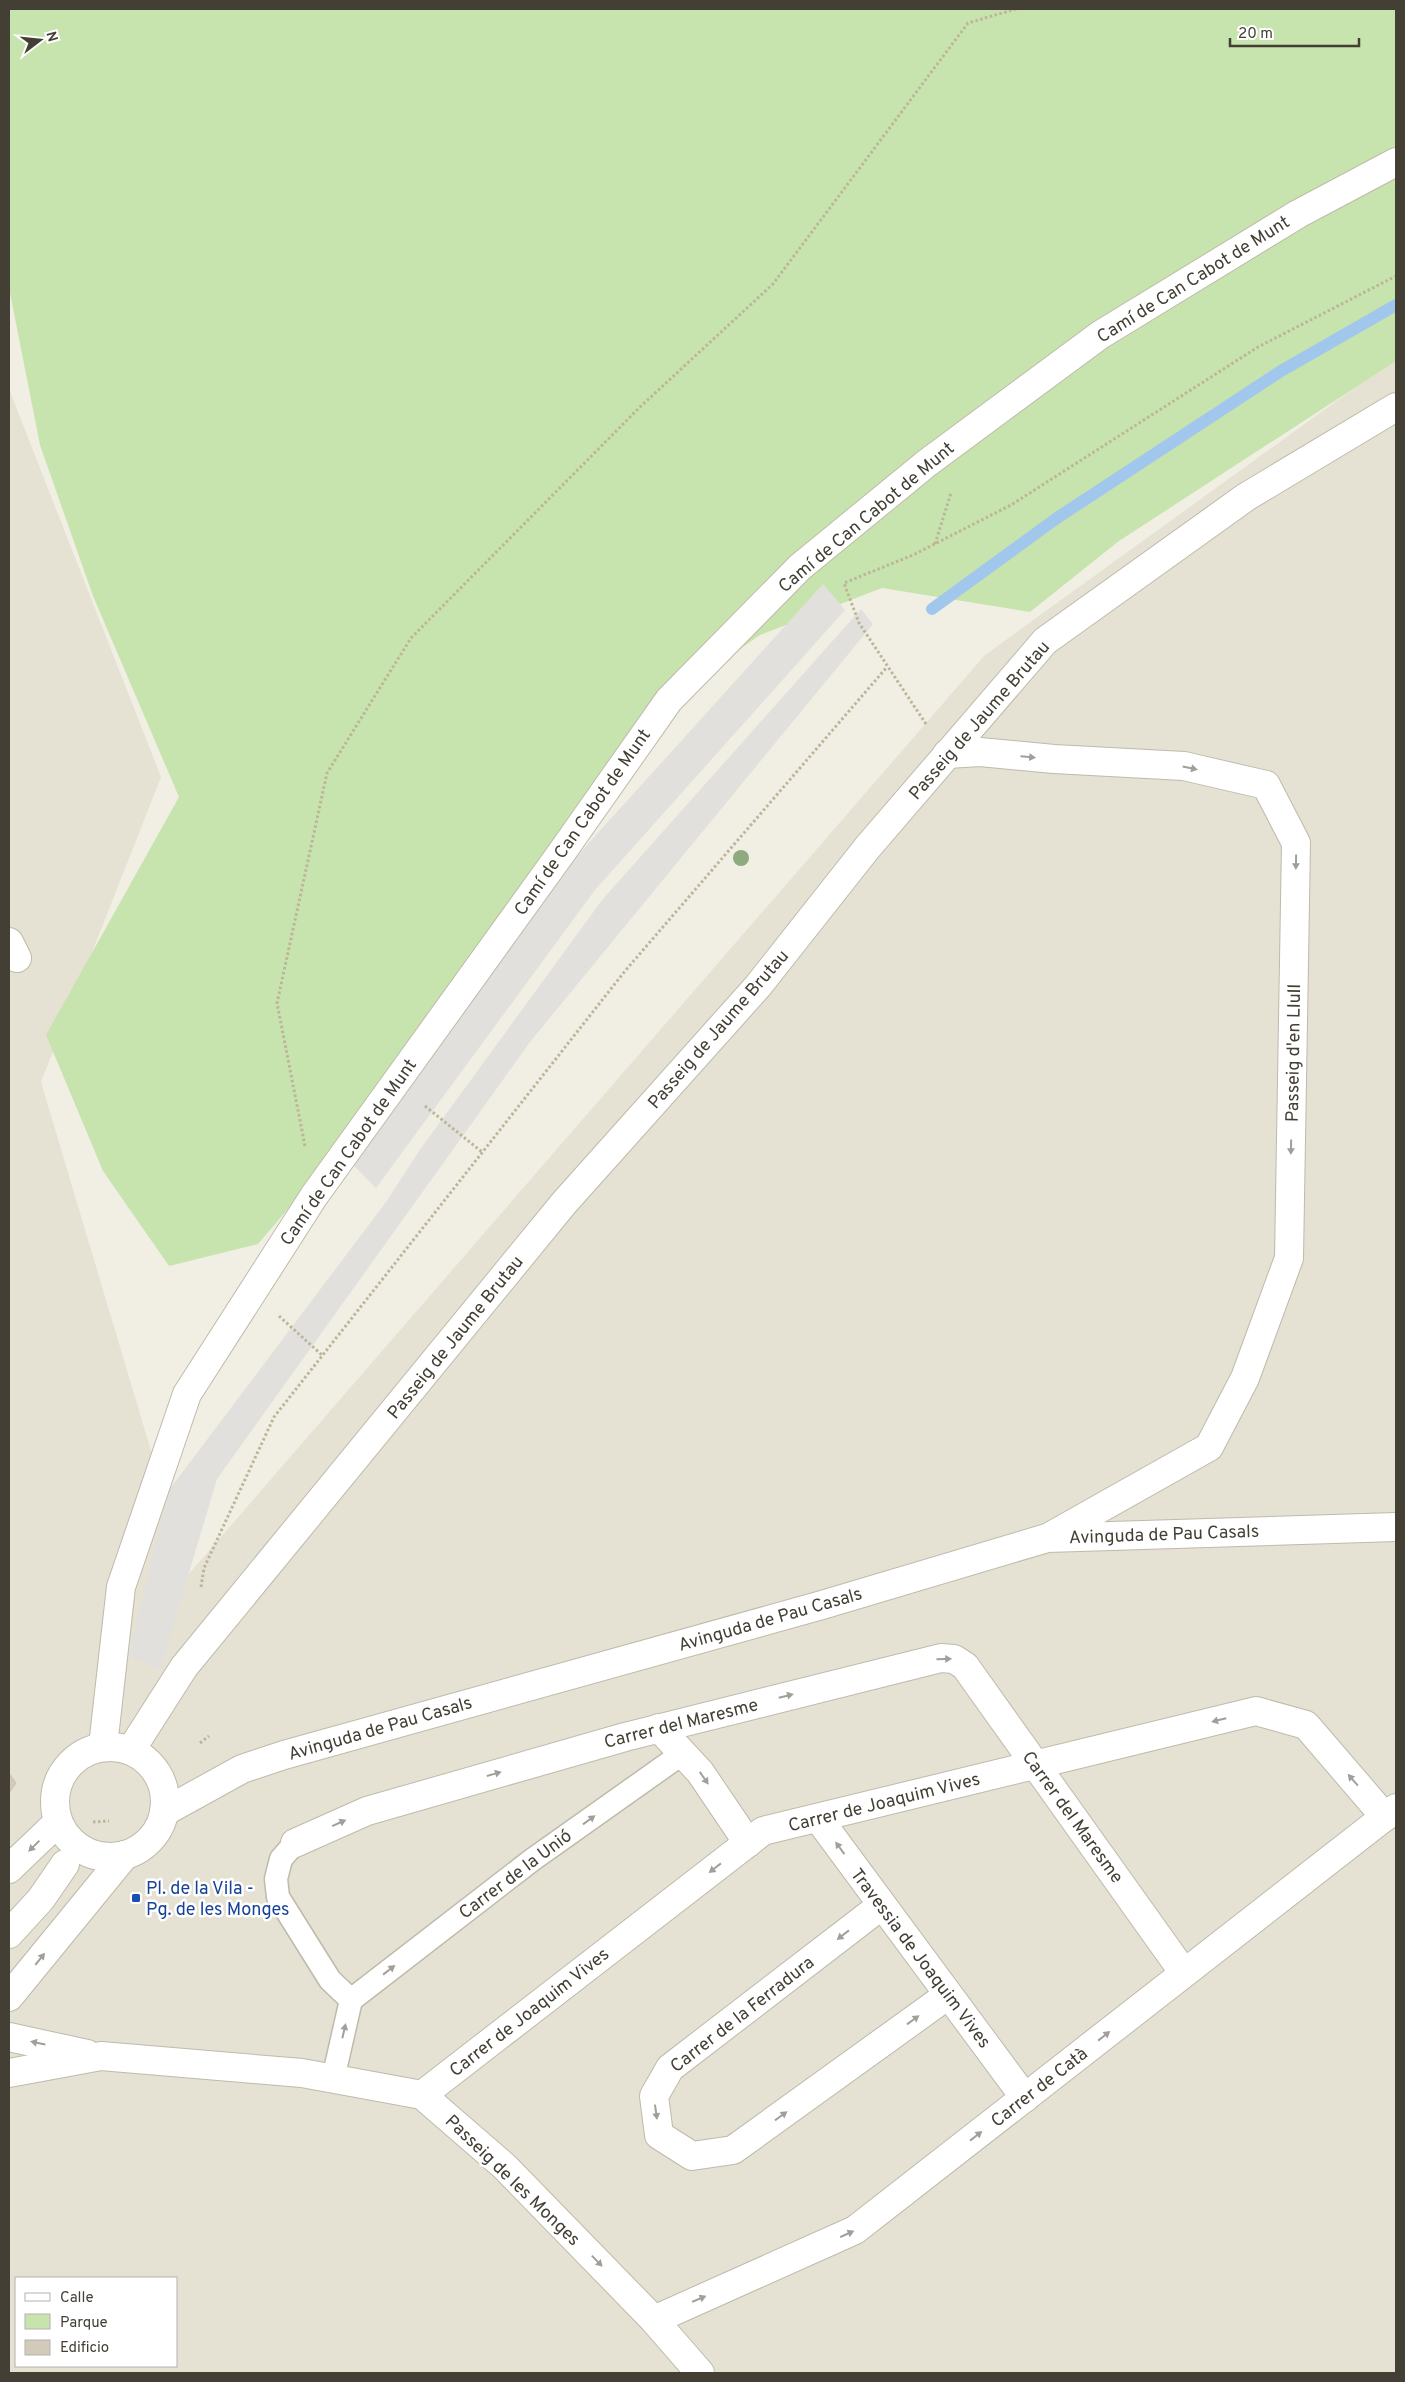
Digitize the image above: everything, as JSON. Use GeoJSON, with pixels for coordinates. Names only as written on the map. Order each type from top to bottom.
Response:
{"type":"FeatureCollection","features":[{"type":"Feature","properties":{"kind":"street","name":"Camí de Can Cabot de Munt"},"geometry":{"type":"LineString","coordinates":[[103,1746],[121,1587],[188,1394],[314,1196],[669,700],[800,567],[927,463],[1100,335],[1298,214],[1396,162]]}},
{"type":"Feature","properties":{"kind":"street","name":"Passeig de Jaume Brutau"},"geometry":{"type":"LineString","coordinates":[[131,1750],[184,1667],[564,1203],[758,986],[867,848],[1045,641],[1246,497],[1396,407]]}},
{"type":"Feature","properties":{"kind":"street","name":"Passeig d'en Llull"},"geometry":{"type":"LineString","coordinates":[[947,754],[980,752],[1054,759],[1184,766],[1266,785],[1296,843],[1289,1239],[1288,1258],[1285,1267],[1245,1378],[1209,1447],[1047,1538]]}},
{"type":"Feature","properties":{"kind":"street","name":"Avinguda de Pau Casals"},"geometry":{"type":"LineString","coordinates":[[164,1812],[242,1769],[284,1755],[813,1608],[1047,1538],[1396,1527]]}},
{"type":"Feature","properties":{"kind":"street","name":"Carrer del Maresme"},"geometry":{"type":"LineString","coordinates":[[295,1843],[367,1811],[660,1728],[941,1658],[954,1659],[965,1666],[1184,1973]]}},
{"type":"Feature","properties":{"kind":"street","name":"Carrer de Joaquim Vives"},"geometry":{"type":"LineString","coordinates":[[422,2095],[763,1831],[1256,1711],[1306,1725],[1391,1812]]}},
{"type":"Feature","properties":{"kind":"street"},"geometry":{"type":"LineString","coordinates":[[660,1728],[700,1772],[748,1843]]}},
{"type":"Feature","properties":{"kind":"street"},"geometry":{"type":"LineString","coordinates":[[103,1746],[131,1750],[142,1756],[158,1773],[165,1792],[164,1812],[160,1826],[146,1844],[125,1855],[106,1857],[85,1851],[67,1836],[58,1822],[56,1789],[68,1766],[103,1746]]}},
{"type":"Feature","properties":{"kind":"street","name":"Carrer de Catà"},"geometry":{"type":"LineString","coordinates":[[654,2320],[855,2230],[1391,1812]]}},
{"type":"Feature","properties":{"kind":"street","name":"Travessia de Joaquim Vives"},"geometry":{"type":"LineString","coordinates":[[818,1818],[1025,2098]]}},
{"type":"Feature","properties":{"kind":"street"},"geometry":{"type":"LineString","coordinates":[[9,1869],[58,1822]]}},
{"type":"Feature","properties":{"kind":"street"},"geometry":{"type":"LineString","coordinates":[[9,1997],[125,1855]]}},
{"type":"Feature","properties":{"kind":"street"},"geometry":{"type":"LineString","coordinates":[[9,1934],[41,1899],[65,1864]]}},
{"type":"Feature","properties":{"kind":"street","name":"Carrer de la Ferradura"},"geometry":{"type":"LineString","coordinates":[[882,1905],[670,2068],[654,2096],[659,2135],[692,2156],[733,2150],[948,1995]]}},
{"type":"Feature","properties":{"kind":"street"},"geometry":{"type":"LineString","coordinates":[[9,2037],[100,2056],[302,2073],[422,2095]]}},
{"type":"Feature","properties":{"kind":"street"},"geometry":{"type":"LineString","coordinates":[[9,2073],[100,2056]]}},
{"type":"Feature","properties":{"kind":"street","name":"Passeig de les Monges"},"geometry":{"type":"LineString","coordinates":[[422,2095],[505,2167],[654,2320],[700,2373]]}},
{"type":"Feature","properties":{"kind":"lane","name":"Carrer de la Unió"},"geometry":{"type":"LineString","coordinates":[[351,2000],[532,1860],[683,1753]]}},
{"type":"Feature","properties":{"kind":"lane","name":"Carrer del Maresme"},"geometry":{"type":"LineString","coordinates":[[295,1843],[281,1859],[276,1879],[278,1897],[330,1980],[351,2000]]}},
{"type":"Feature","properties":{"kind":"lane"},"geometry":{"type":"LineString","coordinates":[[333,2079],[351,2000]]}},
{"type":"Feature","properties":{"kind":"path"},"geometry":{"type":"LineString","coordinates":[[314,1196],[278,1003],[327,773],[411,638],[640,407],[773,284],[968,23],[1016,9]]}},
{"type":"Feature","properties":{"kind":"path"},"geometry":{"type":"LineString","coordinates":[[947,754],[859,623],[844,583],[913,555],[1011,505],[1258,347],[1396,276]]}},
{"type":"Feature","properties":{"kind":"path"},"geometry":{"type":"LineString","coordinates":[[200,1596],[204,1568],[274,1418],[625,970],[888,667]]}},
{"type":"Feature","properties":{"kind":"path"},"geometry":{"type":"LineString","coordinates":[[426,1107],[482,1152]]}},
{"type":"Feature","properties":{"kind":"path"},"geometry":{"type":"LineString","coordinates":[[276,1313],[323,1356]]}},
{"type":"Feature","properties":{"kind":"path"},"geometry":{"type":"LineString","coordinates":[[200,1743],[209,1736]]}},
{"type":"Feature","properties":{"kind":"path"},"geometry":{"type":"LineString","coordinates":[[93,1822],[117,1820]]}},
{"type":"Feature","properties":{"kind":"shaded area"},"geometry":{"type":"Polygon","coordinates":[[[1396,358],[1396,2373],[9,2373],[9,389],[161,777],[41,1082],[188,1575],[985,655],[1396,358]]]}},
{"type":"Feature","properties":{"kind":"shaded area"},"geometry":{"type":"Polygon","coordinates":[[[823,584],[845,610],[595,890],[376,1188],[349,1161],[569,865],[823,584]]]}},
{"type":"Feature","properties":{"kind":"shaded area"},"geometry":{"type":"Polygon","coordinates":[[[861,609],[873,624],[530,1042],[217,1479],[160,1670],[129,1655],[169,1490],[386,1202],[419,1151],[602,900],[861,609]]]}},
{"type":"Feature","properties":{"kind":"green space"},"geometry":{"type":"Polygon","coordinates":[[[9,9],[1396,9],[1396,361],[1119,541],[1030,612],[882,588],[760,635],[656,708],[576,806],[505,914],[358,1127],[258,1244],[169,1266],[103,1171],[46,1035],[179,797],[93,596],[40,445],[9,288],[9,9]]]}},
{"type":"Feature","properties":{"kind":"building"},"geometry":{"type":"Polygon","coordinates":[[[9,1773],[16,1783],[9,1793],[9,1773]]]}},
{"type":"Feature","properties":{"kind":"waterway"},"geometry":{"type":"LineString","coordinates":[[932,609],[1057,518],[1281,371],[1396,305]]}},
{"type":"Feature","properties":{"kind":"place","name":"Pl. de la Vila - Pg. de les Monges"},"geometry":{"type":"Point","coordinates":[136,1898]}}]}
